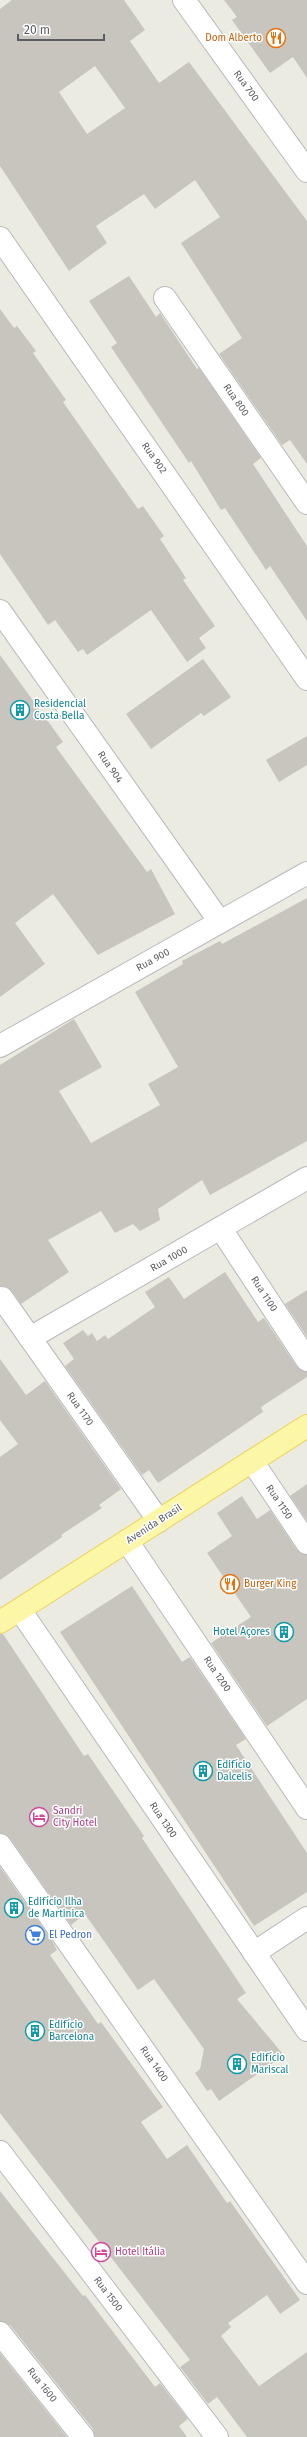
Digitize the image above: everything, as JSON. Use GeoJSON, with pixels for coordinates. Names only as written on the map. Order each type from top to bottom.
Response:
{"type":"FeatureCollection","features":[{"type":"Feature","properties":{"kind":"main road","name":"Avenida Brasil"},"geometry":{"type":"LineString","coordinates":[[0,1622],[307,1426]]}},
{"type":"Feature","properties":{"kind":"street","name":"Rua 700"},"geometry":{"type":"LineString","coordinates":[[184,0],[304,160]]}},
{"type":"Feature","properties":{"kind":"street","name":"Rua 902"},"geometry":{"type":"LineString","coordinates":[[0,238],[307,679]]}},
{"type":"Feature","properties":{"kind":"street","name":"Rua 800"},"geometry":{"type":"LineString","coordinates":[[165,298],[307,503]]}},
{"type":"Feature","properties":{"kind":"street","name":"Rua 904"},"geometry":{"type":"LineString","coordinates":[[3,624],[220,922]]}},
{"type":"Feature","properties":{"kind":"street","name":"Rua 900"},"geometry":{"type":"LineString","coordinates":[[0,1046],[307,873]]}},
{"type":"Feature","properties":{"kind":"street","name":"Rua 1000"},"geometry":{"type":"LineString","coordinates":[[30,1338],[307,1178]]}},
{"type":"Feature","properties":{"kind":"street","name":"Rua 1100"},"geometry":{"type":"LineString","coordinates":[[221,1229],[307,1360]]}},
{"type":"Feature","properties":{"kind":"street","name":"Rua 1170"},"geometry":{"type":"LineString","coordinates":[[2,1298],[159,1521]]}},
{"type":"Feature","properties":{"kind":"street","name":"Rua 1150"},"geometry":{"type":"LineString","coordinates":[[252,1461],[307,1544]]}},
{"type":"Feature","properties":{"kind":"street","name":"Rua 1200"},"geometry":{"type":"LineString","coordinates":[[127,1541],[307,1808]]}},
{"type":"Feature","properties":{"kind":"street","name":"Rua 1300"},"geometry":{"type":"LineString","coordinates":[[20,1610],[307,2030]]}},
{"type":"Feature","properties":{"kind":"street","name":"Rua 1400"},"geometry":{"type":"LineString","coordinates":[[0,1845],[307,2283]]}},
{"type":"Feature","properties":{"kind":"street"},"geometry":{"type":"LineString","coordinates":[[254,1953],[307,1918]]}},
{"type":"Feature","properties":{"kind":"street","name":"Rua 1500"},"geometry":{"type":"LineString","coordinates":[[0,2152],[217,2437]]}},
{"type":"Feature","properties":{"kind":"street","name":"Rua 1600"},"geometry":{"type":"LineString","coordinates":[[0,2333],[83,2437]]}},
{"type":"Feature","properties":{"kind":"building"},"geometry":{"type":"Polygon","coordinates":[[[12,0],[124,0],[145,30],[130,41],[159,83],[189,62],[307,221],[307,464],[290,440],[282,445],[219,354],[242,338],[181,243],[220,217],[195,180],[155,209],[144,194],[96,226],[107,243],[69,271],[0,166],[0,9],[12,0]],[[95,66],[59,92],[87,134],[125,108],[95,66]]]}},
{"type":"Feature","properties":{"kind":"building","name":"Dom Alberto"},"geometry":{"type":"Polygon","coordinates":[[[224,0],[307,0],[307,78],[293,57],[270,73],[232,20],[237,17],[224,0]]]}},
{"type":"Feature","properties":{"kind":"building"},"geometry":{"type":"Polygon","coordinates":[[[129,276],[156,317],[160,313],[197,369],[199,368],[261,458],[253,464],[307,546],[307,621],[270,566],[266,570],[225,508],[221,510],[191,461],[189,463],[111,347],[117,343],[89,301],[129,276]]]}},
{"type":"Feature","properties":{"kind":"building"},"geometry":{"type":"Polygon","coordinates":[[[0,309],[14,328],[17,326],[36,351],[33,353],[66,400],[63,402],[138,509],[143,506],[164,536],[160,539],[186,578],[183,580],[215,626],[199,638],[206,648],[187,662],[151,610],[87,655],[83,649],[78,652],[55,620],[48,625],[0,554],[0,309]]]}},
{"type":"Feature","properties":{"kind":"building"},"geometry":{"type":"Polygon","coordinates":[[[0,655],[63,742],[56,747],[147,872],[151,869],[175,914],[98,955],[53,894],[15,923],[45,964],[0,997],[0,655]]]}},
{"type":"Feature","properties":{"kind":"building"},"geometry":{"type":"Polygon","coordinates":[[[203,659],[231,697],[204,716],[201,713],[151,749],[126,714],[203,659]]]}},
{"type":"Feature","properties":{"kind":"building"},"geometry":{"type":"Polygon","coordinates":[[[307,736],[307,765],[279,782],[266,760],[307,736]]]}},
{"type":"Feature","properties":{"kind":"building"},"geometry":{"type":"Polygon","coordinates":[[[307,898],[307,1141],[210,1195],[202,1180],[158,1209],[160,1220],[140,1231],[133,1224],[115,1233],[101,1211],[48,1240],[69,1272],[21,1304],[12,1291],[7,1287],[0,1286],[0,1065],[74,1019],[102,1067],[59,1091],[91,1143],[160,1105],[148,1084],[178,1067],[135,992],[183,964],[182,961],[220,941],[222,944],[307,898]]]}},
{"type":"Feature","properties":{"kind":"building"},"geometry":{"type":"Polygon","coordinates":[[[225,1272],[258,1322],[264,1318],[297,1367],[307,1372],[307,1377],[261,1407],[263,1412],[158,1483],[149,1470],[142,1475],[65,1366],[74,1359],[63,1343],[83,1330],[88,1336],[92,1333],[97,1341],[105,1335],[108,1339],[155,1307],[145,1292],[169,1277],[184,1299],[225,1272]]]}},
{"type":"Feature","properties":{"kind":"building"},"geometry":{"type":"Polygon","coordinates":[[[307,1290],[307,1337],[285,1304],[307,1290]]]}},
{"type":"Feature","properties":{"kind":"building"},"geometry":{"type":"Polygon","coordinates":[[[0,1359],[26,1395],[45,1381],[121,1489],[99,1505],[102,1508],[61,1535],[62,1537],[0,1580],[0,1457],[18,1444],[0,1420],[0,1359]]]}},
{"type":"Feature","properties":{"kind":"building"},"geometry":{"type":"Polygon","coordinates":[[[307,1484],[307,1521],[290,1496],[307,1484]]]}},
{"type":"Feature","properties":{"kind":"building","name":"Hotel Açores"},"geometry":{"type":"Polygon","coordinates":[[[242,1496],[257,1519],[270,1510],[297,1550],[307,1555],[307,1699],[267,1726],[211,1643],[251,1617],[207,1553],[232,1536],[217,1513],[242,1496]]]}},
{"type":"Feature","properties":{"kind":"building","name":"Edifício Dalcelis"},"geometry":{"type":"Polygon","coordinates":[[[132,1586],[182,1662],[190,1657],[246,1739],[236,1745],[307,1853],[307,1892],[254,1926],[60,1632],[132,1586]]]}},
{"type":"Feature","properties":{"kind":"building"},"geometry":{"type":"Polygon","coordinates":[[[0,1634],[3,1634],[84,1756],[88,1754],[144,1836],[142,1838],[246,1993],[237,1999],[282,2053],[278,2056],[280,2058],[219,2101],[211,2089],[207,2091],[195,2073],[200,2069],[204,2049],[154,1979],[138,1990],[85,1914],[71,1925],[10,1838],[0,1833],[0,1634]]]}},
{"type":"Feature","properties":{"kind":"building"},"geometry":{"type":"Polygon","coordinates":[[[0,1867],[51,1939],[57,1950],[50,1955],[98,2024],[101,2022],[163,2107],[141,2122],[167,2159],[187,2145],[227,2203],[230,2201],[300,2300],[280,2314],[267,2295],[228,2323],[231,2327],[221,2336],[259,2386],[307,2352],[307,2437],[247,2437],[217,2397],[208,2404],[180,2367],[190,2360],[0,2113],[0,1867]]]}},
{"type":"Feature","properties":{"kind":"building"},"geometry":{"type":"Polygon","coordinates":[[[0,2191],[83,2296],[85,2295],[155,2387],[160,2383],[188,2419],[179,2426],[187,2437],[95,2437],[93,2429],[10,2325],[0,2321],[0,2191]]]}},
{"type":"Feature","properties":{"kind":"building"},"geometry":{"type":"Polygon","coordinates":[[[0,2353],[67,2437],[0,2437],[0,2353]]]}},
{"type":"Feature","properties":{"kind":"place","name":"Dom Alberto"},"geometry":{"type":"Point","coordinates":[276,38]}},
{"type":"Feature","properties":{"kind":"place","name":"Residencial Costa Bella"},"geometry":{"type":"Point","coordinates":[20,710]}},
{"type":"Feature","properties":{"kind":"place","name":"Burger King"},"geometry":{"type":"Point","coordinates":[230,1584]}},
{"type":"Feature","properties":{"kind":"place","name":"Hotel Açores"},"geometry":{"type":"Point","coordinates":[284,1632]}},
{"type":"Feature","properties":{"kind":"place","name":"Edifício Dalcelis"},"geometry":{"type":"Point","coordinates":[203,1771]}},
{"type":"Feature","properties":{"kind":"place","name":"Sandri City Hotel"},"geometry":{"type":"Point","coordinates":[39,1817]}},
{"type":"Feature","properties":{"kind":"place","name":"Edifício Ilha de Martinica"},"geometry":{"type":"Point","coordinates":[14,1908]}},
{"type":"Feature","properties":{"kind":"place","name":"El Pedron"},"geometry":{"type":"Point","coordinates":[35,1935]}},
{"type":"Feature","properties":{"kind":"place","name":"Edifício Barcelona"},"geometry":{"type":"Point","coordinates":[35,2031]}},
{"type":"Feature","properties":{"kind":"place","name":"Edifício Mariscal"},"geometry":{"type":"Point","coordinates":[237,2064]}},
{"type":"Feature","properties":{"kind":"place","name":"Hotel Itália"},"geometry":{"type":"Point","coordinates":[101,2252]}}]}
